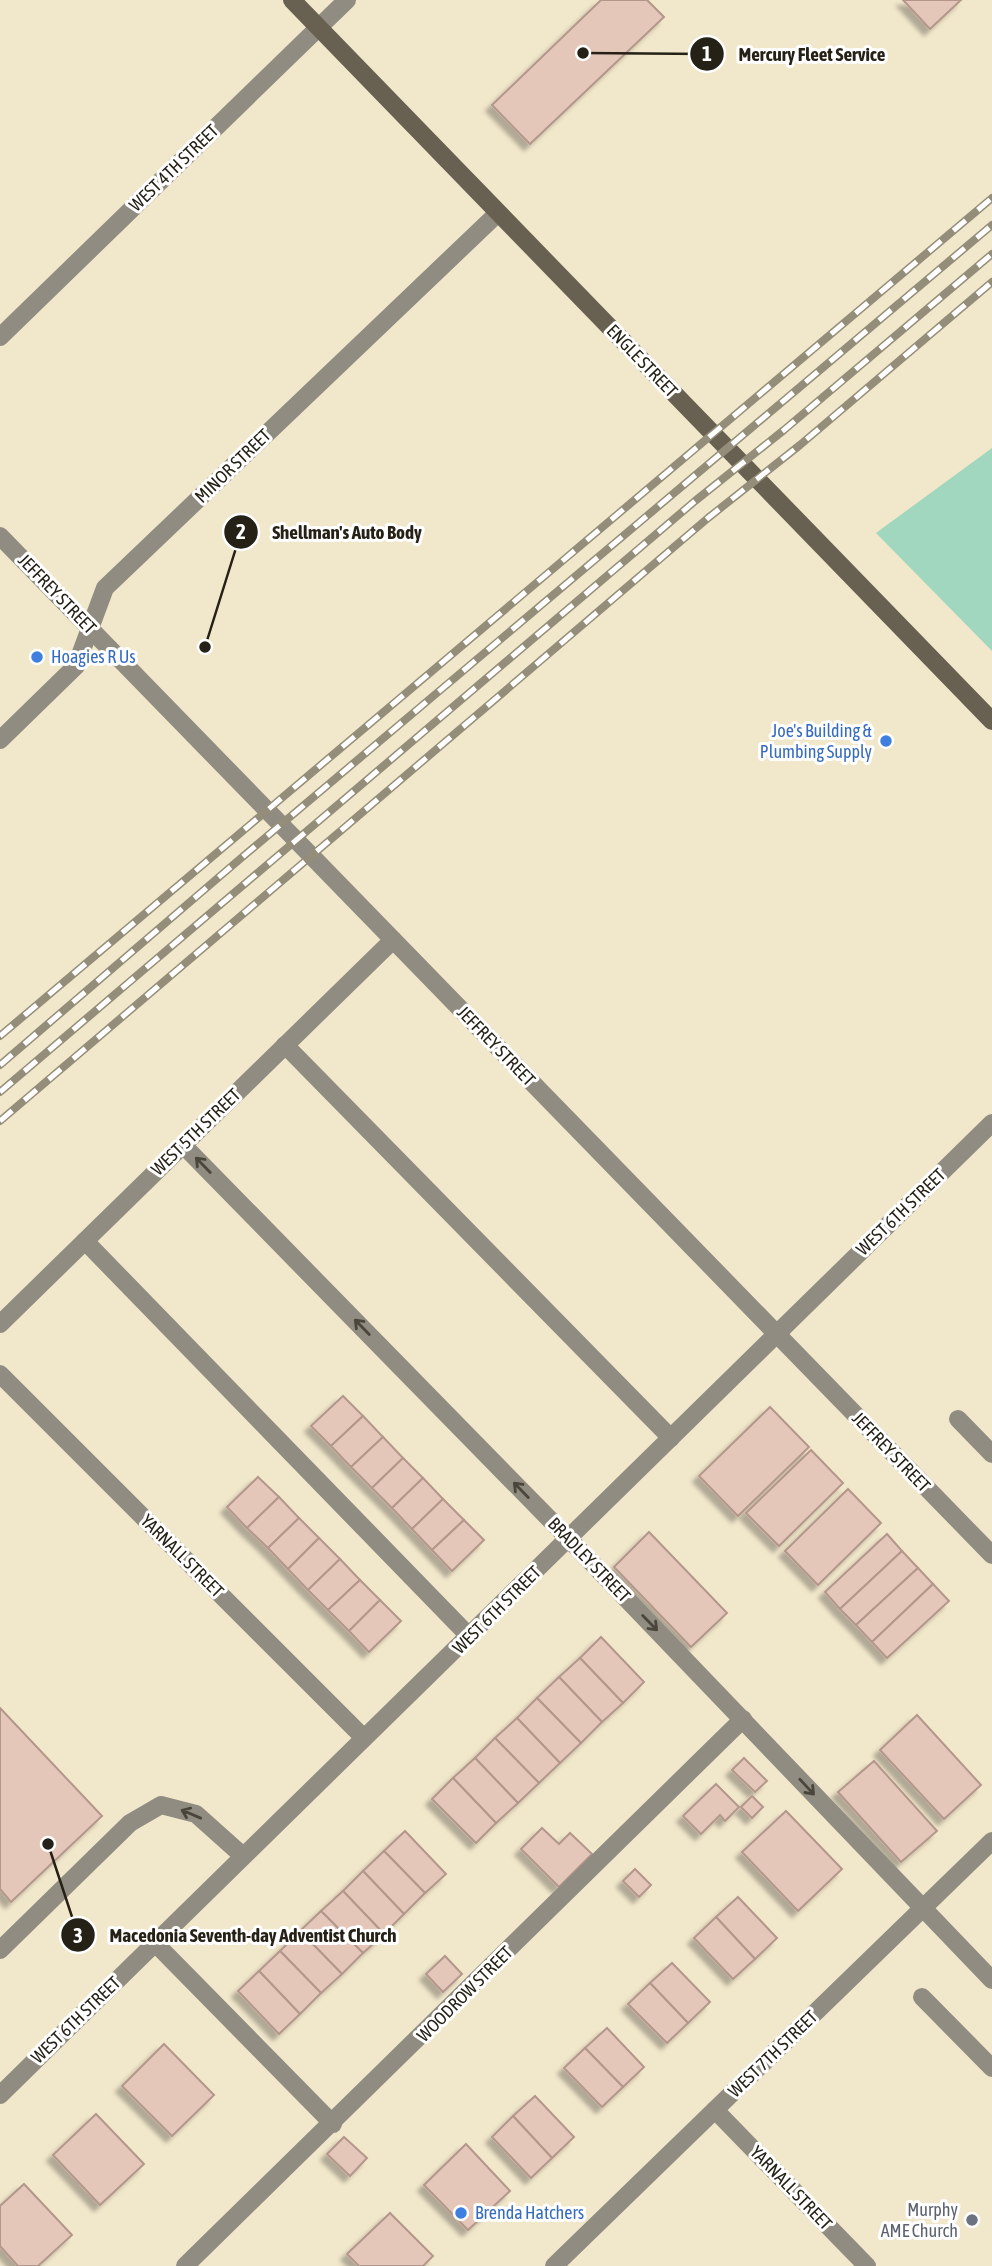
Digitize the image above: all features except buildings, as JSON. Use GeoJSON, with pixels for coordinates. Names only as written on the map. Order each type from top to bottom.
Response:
{"type":"FeatureCollection","features":[{"type":"Feature","properties":{"kind":"street","name":"ENGLE STREET"},"geometry":{"type":"LineString","coordinates":[[292,0],[992,721]]}},
{"type":"Feature","properties":{"kind":"street","name":"WEST 4TH STREET"},"geometry":{"type":"LineString","coordinates":[[0,337],[347,0]]}},
{"type":"Feature","properties":{"kind":"street","name":"MINOR STREET"},"geometry":{"type":"LineString","coordinates":[[0,740],[76,666],[105,588],[498,213]]}},
{"type":"Feature","properties":{"kind":"street","name":"JEFFREY STREET"},"geometry":{"type":"LineString","coordinates":[[0,536],[992,1555]]}},
{"type":"Feature","properties":{"kind":"street","name":"WEST 5TH STREET"},"geometry":{"type":"LineString","coordinates":[[0,1324],[393,940]]}},
{"type":"Feature","properties":{"kind":"street"},"geometry":{"type":"LineString","coordinates":[[285,1045],[671,1438]]}},
{"type":"Feature","properties":{"kind":"street","name":"WEST 6TH STREET"},"geometry":{"type":"LineString","coordinates":[[0,2095],[992,1123]]}},
{"type":"Feature","properties":{"kind":"street","name":"BRADLEY STREET"},"geometry":{"type":"LineString","coordinates":[[183,1145],[569,1539],[992,1980]]}},
{"type":"Feature","properties":{"kind":"street"},"geometry":{"type":"LineString","coordinates":[[85,1241],[470,1637]]}},
{"type":"Feature","properties":{"kind":"street","name":"YARNALL STREET"},"geometry":{"type":"LineString","coordinates":[[0,1374],[364,1738]]}},
{"type":"Feature","properties":{"kind":"street"},"geometry":{"type":"LineString","coordinates":[[958,1419],[992,1454]]}},
{"type":"Feature","properties":{"kind":"street","name":"WOODROW STREET"},"geometry":{"type":"LineString","coordinates":[[185,2266],[333,2124],[743,1719]]}},
{"type":"Feature","properties":{"kind":"street"},"geometry":{"type":"LineString","coordinates":[[0,1950],[130,1823],[161,1805],[196,1814],[243,1856]]}},
{"type":"Feature","properties":{"kind":"street","name":"WEST 7TH STREET"},"geometry":{"type":"LineString","coordinates":[[554,2266],[992,1841]]}},
{"type":"Feature","properties":{"kind":"street"},"geometry":{"type":"LineString","coordinates":[[155,1943],[333,2124]]}},
{"type":"Feature","properties":{"kind":"street"},"geometry":{"type":"LineString","coordinates":[[922,1997],[992,2068]]}},
{"type":"Feature","properties":{"kind":"street","name":"YARNALL STREET"},"geometry":{"type":"LineString","coordinates":[[715,2110],[867,2266]]}},
{"type":"Feature","properties":{"kind":"green space"},"geometry":{"type":"Polygon","coordinates":[[[992,448],[992,651],[876,533],[992,448]]]}},
{"type":"Feature","properties":{"kind":"railway"},"geometry":{"type":"LineString","coordinates":[[0,1036],[992,198]]}},
{"type":"Feature","properties":{"kind":"railway"},"geometry":{"type":"LineString","coordinates":[[0,1065],[240,859],[992,225]]}},
{"type":"Feature","properties":{"kind":"railway"},"geometry":{"type":"LineString","coordinates":[[0,1092],[695,501],[784,430],[992,254]]}},
{"type":"Feature","properties":{"kind":"railway"},"geometry":{"type":"LineString","coordinates":[[0,1121],[708,518],[800,445],[992,282]]}},
{"type":"Feature","properties":{"kind":"place","name":"Mercury Fleet Service"},"geometry":{"type":"Point","coordinates":[583,53]}},
{"type":"Feature","properties":{"kind":"place","name":"Shellman's Auto Body"},"geometry":{"type":"Point","coordinates":[205,647]}},
{"type":"Feature","properties":{"kind":"place","name":"Hoagies R Us"},"geometry":{"type":"Point","coordinates":[37,657]}},
{"type":"Feature","properties":{"kind":"place","name":"Joe's Building & Plumbing Supply"},"geometry":{"type":"Point","coordinates":[886,741]}},
{"type":"Feature","properties":{"kind":"place","name":"Macedonia Seventh-day Adventist Church"},"geometry":{"type":"Point","coordinates":[48,1844]}},
{"type":"Feature","properties":{"kind":"place","name":"Brenda Hatchers"},"geometry":{"type":"Point","coordinates":[461,2213]}},
{"type":"Feature","properties":{"kind":"place","name":"Murphy AME Church"},"geometry":{"type":"Point","coordinates":[972,2220]}}]}
